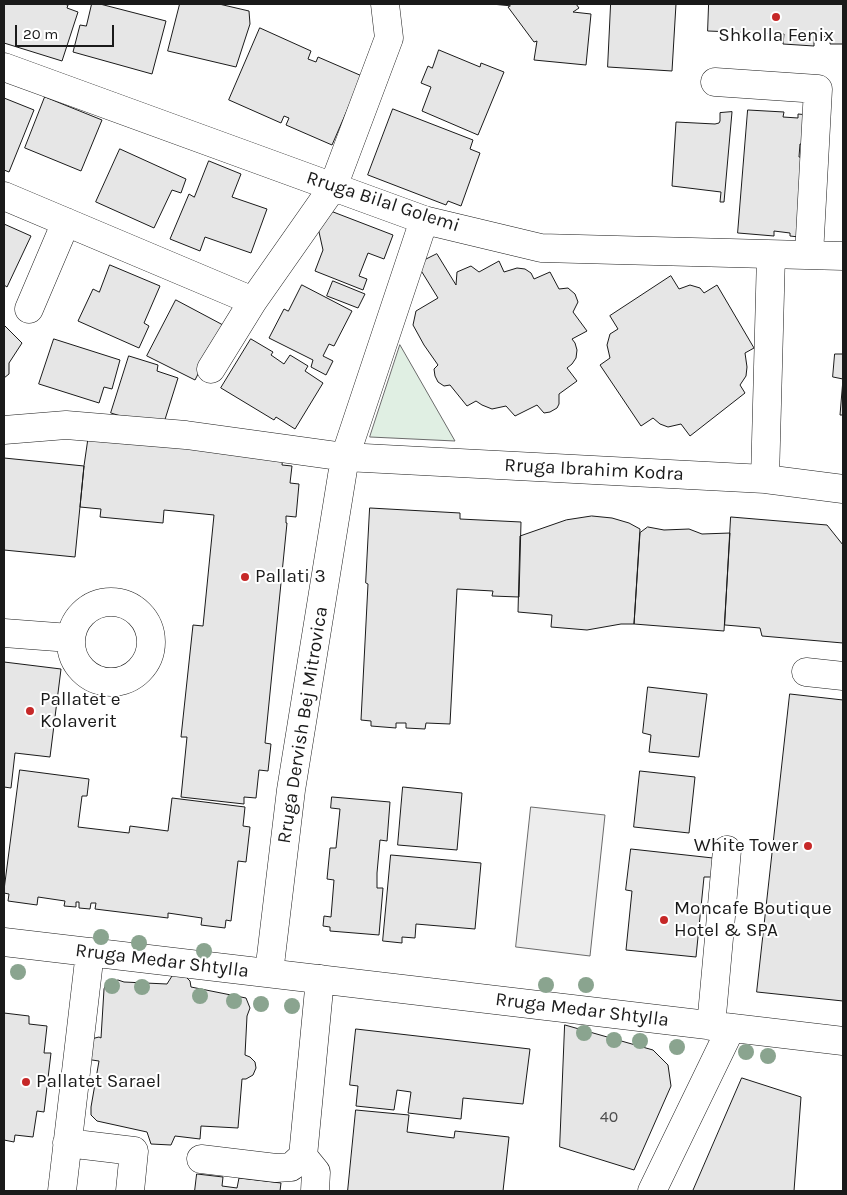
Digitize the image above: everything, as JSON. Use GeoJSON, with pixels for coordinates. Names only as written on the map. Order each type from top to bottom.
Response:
{"type":"FeatureCollection","features":[{"type":"Feature","properties":{"kind":"street"},"geometry":{"type":"LineString","coordinates":[[211,368],[253,301],[333,187],[389,38],[385,4]]}},
{"type":"Feature","properties":{"kind":"street","name":"Rruga Bilal Golemi"},"geometry":{"type":"LineString","coordinates":[[4,67],[424,220],[541,248],[843,256]]}},
{"type":"Feature","properties":{"kind":"street"},"geometry":{"type":"LineString","coordinates":[[715,82],[818,89],[809,255]]}},
{"type":"Feature","properties":{"kind":"street"},"geometry":{"type":"LineString","coordinates":[[4,196],[253,301]]}},
{"type":"Feature","properties":{"kind":"street","name":"Rruga Dervish Bej Mitrovica"},"geometry":{"type":"LineString","coordinates":[[269,974],[291,790],[344,457],[424,220]]}},
{"type":"Feature","properties":{"kind":"street"},"geometry":{"type":"LineString","coordinates":[[29,309],[66,222]]}},
{"type":"Feature","properties":{"kind":"street"},"geometry":{"type":"LineString","coordinates":[[765,480],[771,255]]}},
{"type":"Feature","properties":{"kind":"street","name":"Rruga Ibrahim Kodra"},"geometry":{"type":"LineString","coordinates":[[4,430],[66,424],[186,435],[344,457],[765,480],[843,489]]}},
{"type":"Feature","properties":{"kind":"street"},"geometry":{"type":"LineString","coordinates":[[4,633],[70,638]]}},
{"type":"Feature","properties":{"kind":"street"},"geometry":{"type":"LineString","coordinates":[[806,672],[843,676]]}},
{"type":"Feature","properties":{"kind":"street"},"geometry":{"type":"LineString","coordinates":[[652,1191],[721,1027],[728,850]]}},
{"type":"Feature","properties":{"kind":"street","name":"Rruga Medar Shtylla"},"geometry":{"type":"LineString","coordinates":[[4,942],[843,1042]]}},
{"type":"Feature","properties":{"kind":"street"},"geometry":{"type":"LineString","coordinates":[[62,1191],[90,952]]}},
{"type":"Feature","properties":{"kind":"street"},"geometry":{"type":"LineString","coordinates":[[201,1159],[276,1168],[291,1167],[302,1156],[320,979]]}},
{"type":"Feature","properties":{"kind":"street"},"geometry":{"type":"LineString","coordinates":[[68,1143],[134,1151],[130,1191]]}},
{"type":"Feature","properties":{"kind":"street"},"geometry":{"type":"LineString","coordinates":[[302,1156],[316,1172],[315,1191]]}},
{"type":"Feature","properties":{"kind":"green space"},"geometry":{"type":"Polygon","coordinates":[[[400,345],[455,441],[370,437],[400,345]]]}},
{"type":"Feature","properties":{"kind":"shaded area"},"geometry":{"type":"Polygon","coordinates":[[[531,807],[605,815],[590,956],[516,947],[531,807]]]}},
{"type":"Feature","properties":{"kind":"building"},"geometry":{"type":"Polygon","coordinates":[[[4,4],[63,4],[68,5],[67,8],[78,12],[62,61],[4,43],[4,4]]]}},
{"type":"Feature","properties":{"kind":"building"},"geometry":{"type":"Polygon","coordinates":[[[92,4],[100,4],[166,21],[152,74],[73,52],[80,25],[86,26],[92,4]]]}},
{"type":"Feature","properties":{"kind":"building"},"geometry":{"type":"Polygon","coordinates":[[[180,4],[219,4],[249,11],[250,24],[236,67],[168,51],[180,4]]]}},
{"type":"Feature","properties":{"kind":"building"},"geometry":{"type":"Polygon","coordinates":[[[492,4],[576,4],[579,8],[573,12],[591,14],[586,65],[534,60],[537,41],[534,42],[508,7],[510,6],[492,4]]]}},
{"type":"Feature","properties":{"kind":"building"},"geometry":{"type":"Polygon","coordinates":[[[611,4],[676,4],[672,71],[608,67],[611,4]]]}},
{"type":"Feature","properties":{"kind":"building","name":"Shkolla Fenix"},"geometry":{"type":"Polygon","coordinates":[[[709,4],[843,4],[843,44],[830,44],[831,37],[814,36],[814,46],[783,44],[784,34],[708,31],[709,4]]]}},
{"type":"Feature","properties":{"kind":"building"},"geometry":{"type":"Polygon","coordinates":[[[260,28],[311,51],[308,59],[316,62],[318,57],[362,76],[332,145],[286,125],[289,118],[284,116],[281,123],[229,100],[260,28]]]}},
{"type":"Feature","properties":{"kind":"building"},"geometry":{"type":"Polygon","coordinates":[[[439,50],[480,67],[481,63],[504,72],[478,135],[422,111],[431,87],[421,83],[428,66],[432,68],[439,50]]]}},
{"type":"Feature","properties":{"kind":"building"},"geometry":{"type":"Polygon","coordinates":[[[45,97],[102,120],[81,171],[25,148],[45,97]]]}},
{"type":"Feature","properties":{"kind":"building"},"geometry":{"type":"Polygon","coordinates":[[[4,98],[34,110],[9,172],[4,170],[4,98]]]}},
{"type":"Feature","properties":{"kind":"building"},"geometry":{"type":"Polygon","coordinates":[[[393,109],[473,140],[470,149],[480,153],[461,206],[448,201],[446,205],[368,175],[393,109]]]}},
{"type":"Feature","properties":{"kind":"building"},"geometry":{"type":"Polygon","coordinates":[[[748,110],[784,112],[783,117],[798,118],[798,114],[809,115],[806,144],[800,144],[799,157],[806,158],[799,237],[790,236],[790,233],[774,231],[774,236],[738,233],[748,110]]]}},
{"type":"Feature","properties":{"kind":"building"},"geometry":{"type":"Polygon","coordinates":[[[732,112],[724,202],[720,202],[721,192],[672,186],[676,122],[715,124],[720,121],[720,113],[732,112]]]}},
{"type":"Feature","properties":{"kind":"building"},"geometry":{"type":"Polygon","coordinates":[[[120,149],[186,179],[181,193],[172,190],[154,228],[96,202],[120,149]]]}},
{"type":"Feature","properties":{"kind":"building"},"geometry":{"type":"Polygon","coordinates":[[[209,161],[241,174],[232,197],[267,209],[251,253],[205,237],[200,251],[170,239],[189,194],[194,197],[209,161]]]}},
{"type":"Feature","properties":{"kind":"building"},"geometry":{"type":"Polygon","coordinates":[[[328,210],[393,235],[384,259],[368,253],[359,276],[367,279],[363,290],[315,271],[323,250],[319,232],[328,210]]]}},
{"type":"Feature","properties":{"kind":"building"},"geometry":{"type":"Polygon","coordinates":[[[4,224],[31,236],[7,287],[4,285],[4,224]]]}},
{"type":"Feature","properties":{"kind":"building"},"geometry":{"type":"Polygon","coordinates":[[[437,254],[456,285],[457,272],[471,266],[479,272],[499,261],[504,272],[517,268],[525,269],[531,273],[534,279],[550,272],[559,289],[568,288],[575,294],[578,302],[573,312],[587,331],[572,339],[577,350],[576,358],[567,368],[577,381],[559,394],[557,408],[544,413],[537,405],[515,416],[506,406],[492,409],[476,401],[467,406],[450,385],[444,386],[438,382],[434,369],[438,365],[413,325],[416,311],[438,298],[417,264],[437,254]]]}},
{"type":"Feature","properties":{"kind":"building"},"geometry":{"type":"Polygon","coordinates":[[[110,265],[160,286],[144,323],[149,326],[139,348],[78,321],[93,289],[99,292],[110,265]]]}},
{"type":"Feature","properties":{"kind":"building"},"geometry":{"type":"Polygon","coordinates":[[[671,276],[679,289],[690,285],[700,288],[704,293],[717,285],[754,348],[745,353],[746,376],[740,385],[745,393],[690,436],[681,424],[668,427],[660,424],[653,418],[641,426],[600,365],[610,358],[607,345],[610,334],[618,329],[610,316],[671,276]]]}},
{"type":"Feature","properties":{"kind":"building"},"geometry":{"type":"Polygon","coordinates":[[[333,281],[365,294],[358,308],[327,296],[333,281]]]}},
{"type":"Feature","properties":{"kind":"building"},"geometry":{"type":"Polygon","coordinates":[[[302,285],[352,311],[334,346],[329,344],[323,356],[333,361],[326,375],[311,367],[313,360],[269,338],[284,309],[288,311],[302,285]]]}},
{"type":"Feature","properties":{"kind":"building"},"geometry":{"type":"Polygon","coordinates":[[[176,300],[223,325],[195,380],[147,356],[176,300]]]}},
{"type":"Feature","properties":{"kind":"building"},"geometry":{"type":"Polygon","coordinates":[[[4,325],[22,343],[9,363],[9,374],[4,378],[4,325]]]}},
{"type":"Feature","properties":{"kind":"building"},"geometry":{"type":"Polygon","coordinates":[[[54,339],[120,360],[112,389],[104,387],[99,403],[39,384],[54,339]]]}},
{"type":"Feature","properties":{"kind":"building"},"geometry":{"type":"Polygon","coordinates":[[[251,339],[273,352],[271,355],[284,364],[290,355],[308,366],[305,371],[323,383],[295,429],[276,417],[274,420],[221,388],[251,339]]]}},
{"type":"Feature","properties":{"kind":"building"},"geometry":{"type":"Polygon","coordinates":[[[835,354],[843,354],[843,379],[833,377],[835,354]]]}},
{"type":"Feature","properties":{"kind":"building"},"geometry":{"type":"Polygon","coordinates":[[[129,356],[158,365],[157,371],[178,378],[162,429],[111,413],[129,356]]]}},
{"type":"Feature","properties":{"kind":"building"},"geometry":{"type":"Polygon","coordinates":[[[843,379],[843,415],[840,415],[843,379]]]}},
{"type":"Feature","properties":{"kind":"building","name":"Pallati 3"},"geometry":{"type":"Polygon","coordinates":[[[89,434],[283,455],[282,465],[292,466],[290,483],[299,484],[296,517],[286,516],[287,523],[265,743],[271,744],[268,771],[259,770],[256,798],[244,797],[244,804],[181,797],[187,737],[181,737],[193,625],[203,626],[214,515],[164,510],[163,523],[100,517],[101,509],[80,507],[89,434]]]}},
{"type":"Feature","properties":{"kind":"building"},"geometry":{"type":"Polygon","coordinates":[[[4,458],[84,466],[75,557],[4,550],[4,458]]]}},
{"type":"Feature","properties":{"kind":"building"},"geometry":{"type":"Polygon","coordinates":[[[370,508],[460,513],[460,519],[521,522],[519,597],[492,596],[493,591],[457,589],[450,724],[426,723],[425,729],[406,728],[406,723],[396,723],[396,728],[371,726],[371,721],[361,720],[370,508]]]}},
{"type":"Feature","properties":{"kind":"building"},"geometry":{"type":"Polygon","coordinates":[[[592,516],[612,518],[629,523],[640,529],[634,624],[621,624],[587,630],[551,627],[552,615],[518,612],[520,536],[566,520],[592,516]]]}},
{"type":"Feature","properties":{"kind":"building"},"geometry":{"type":"Polygon","coordinates":[[[731,517],[827,525],[843,545],[843,643],[762,636],[760,628],[725,625],[731,517]]]}},
{"type":"Feature","properties":{"kind":"building"},"geometry":{"type":"Polygon","coordinates":[[[648,527],[664,530],[689,529],[702,534],[730,533],[724,631],[634,624],[640,533],[648,527]]]}},
{"type":"Feature","properties":{"kind":"building","name":"Pallatet e Kolaverit"},"geometry":{"type":"Polygon","coordinates":[[[4,662],[61,669],[50,757],[15,753],[11,788],[4,787],[4,662]]]}},
{"type":"Feature","properties":{"kind":"building"},"geometry":{"type":"Polygon","coordinates":[[[648,687],[707,694],[699,757],[649,752],[651,735],[643,733],[648,687]]]}},
{"type":"Feature","properties":{"kind":"building","name":"White Tower"},"geometry":{"type":"Polygon","coordinates":[[[790,694],[843,700],[843,1001],[757,992],[790,694]]]}},
{"type":"Feature","properties":{"kind":"building"},"geometry":{"type":"Polygon","coordinates":[[[20,770],[89,779],[87,796],[82,796],[78,827],[129,833],[130,826],[168,831],[172,798],[245,807],[243,826],[250,827],[246,862],[238,861],[231,921],[226,920],[225,928],[201,925],[202,918],[168,913],[168,918],[95,909],[96,903],[91,903],[90,909],[79,908],[79,902],[76,902],[76,907],[64,906],[65,901],[38,897],[37,905],[8,901],[9,894],[4,893],[20,770]]]}},
{"type":"Feature","properties":{"kind":"building"},"geometry":{"type":"Polygon","coordinates":[[[640,771],[695,777],[689,833],[634,827],[640,771]]]}},
{"type":"Feature","properties":{"kind":"building"},"geometry":{"type":"Polygon","coordinates":[[[403,787],[462,793],[457,850],[398,845],[403,787]]]}},
{"type":"Feature","properties":{"kind":"building"},"geometry":{"type":"Polygon","coordinates":[[[332,797],[390,802],[387,841],[380,840],[377,873],[377,888],[383,888],[379,935],[330,931],[330,927],[323,926],[324,916],[331,917],[334,880],[327,879],[330,848],[336,848],[340,809],[331,808],[332,797]]]}},
{"type":"Feature","properties":{"kind":"building","name":"Moncafe Boutique Hotel & SPA"},"geometry":{"type":"Polygon","coordinates":[[[631,849],[713,858],[711,877],[704,877],[696,957],[626,950],[632,891],[626,890],[631,849]]]}},
{"type":"Feature","properties":{"kind":"building"},"geometry":{"type":"Polygon","coordinates":[[[391,855],[481,863],[475,929],[416,924],[415,938],[402,937],[402,943],[383,941],[391,855]]]}},
{"type":"Feature","properties":{"kind":"building"},"geometry":{"type":"Polygon","coordinates":[[[180,974],[190,981],[191,987],[246,998],[250,1008],[247,1016],[245,1055],[255,1062],[256,1068],[253,1075],[242,1079],[238,1128],[201,1126],[200,1139],[175,1136],[171,1145],[151,1144],[147,1132],[97,1121],[91,1115],[99,1061],[92,1060],[86,1054],[91,1039],[101,1038],[105,986],[107,987],[110,982],[118,980],[124,982],[167,984],[172,976],[180,974]]]}},
{"type":"Feature","properties":{"kind":"building","name":"Pallatet Sarael"},"geometry":{"type":"Polygon","coordinates":[[[4,1013],[29,1016],[29,1024],[47,1026],[44,1053],[51,1053],[44,1112],[37,1111],[33,1137],[15,1135],[14,1142],[4,1140],[4,1013]]]}},
{"type":"Feature","properties":{"kind":"building"},"geometry":{"type":"Polygon","coordinates":[[[565,1025],[653,1050],[668,1065],[671,1086],[634,1170],[560,1147],[565,1025]]]}},
{"type":"Feature","properties":{"kind":"building"},"geometry":{"type":"Polygon","coordinates":[[[356,1029],[530,1049],[523,1104],[463,1098],[461,1119],[408,1113],[411,1092],[397,1090],[394,1110],[356,1106],[358,1086],[350,1085],[356,1029]]]}},
{"type":"Feature","properties":{"kind":"building"},"geometry":{"type":"Polygon","coordinates":[[[742,1078],[801,1097],[794,1191],[693,1191],[742,1078]]]}},
{"type":"Feature","properties":{"kind":"building"},"geometry":{"type":"Polygon","coordinates":[[[356,1110],[409,1115],[407,1132],[454,1138],[455,1131],[509,1137],[503,1191],[348,1191],[356,1110]]]}},
{"type":"Feature","properties":{"kind":"building"},"geometry":{"type":"Polygon","coordinates":[[[197,1174],[223,1177],[222,1186],[237,1188],[239,1178],[281,1183],[280,1191],[195,1191],[197,1174]]]}},
{"type":"Feature","properties":{"kind":"place","name":"Shkolla Fenix"},"geometry":{"type":"Point","coordinates":[776,17]}},
{"type":"Feature","properties":{"kind":"place","name":"Pallati 3"},"geometry":{"type":"Point","coordinates":[245,577]}},
{"type":"Feature","properties":{"kind":"place","name":"Pallatet e Kolaverit"},"geometry":{"type":"Point","coordinates":[30,711]}},
{"type":"Feature","properties":{"kind":"place","name":"White Tower"},"geometry":{"type":"Point","coordinates":[808,846]}},
{"type":"Feature","properties":{"kind":"place","name":"Moncafe Boutique Hotel & SPA"},"geometry":{"type":"Point","coordinates":[664,920]}},
{"type":"Feature","properties":{"kind":"place","name":"Pallatet Sarael"},"geometry":{"type":"Point","coordinates":[26,1082]}}]}
